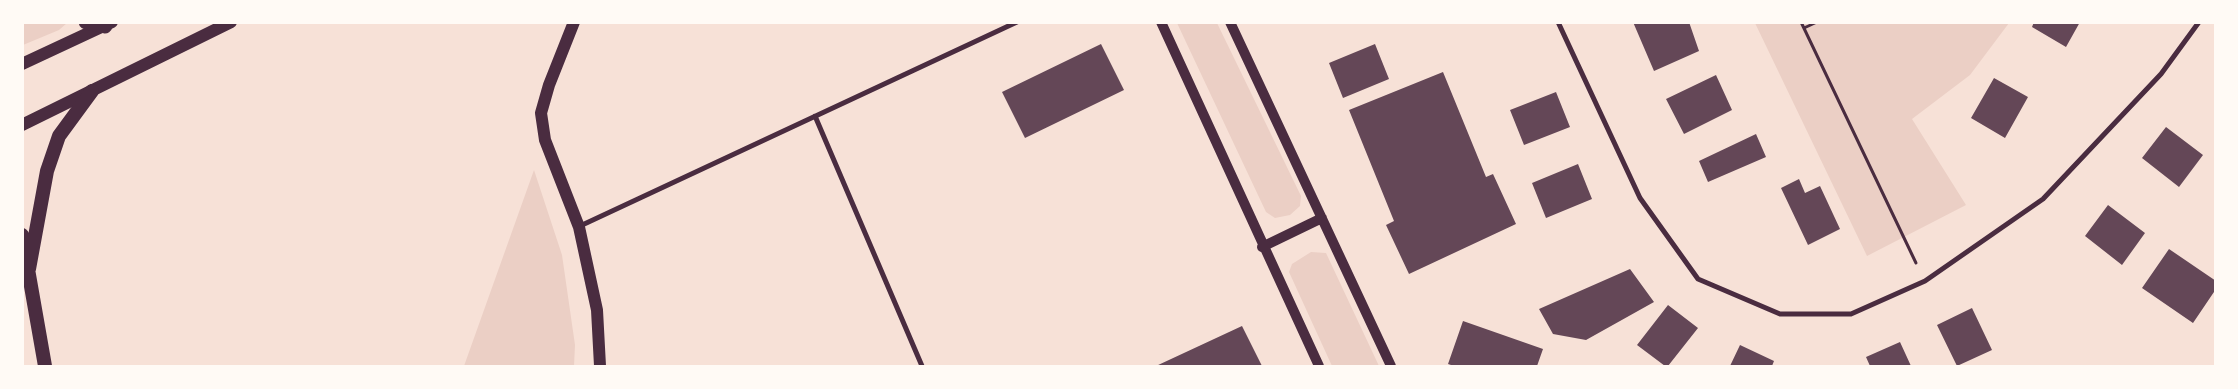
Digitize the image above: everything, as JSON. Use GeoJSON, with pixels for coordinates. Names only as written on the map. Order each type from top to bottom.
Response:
{"type":"FeatureCollection","features":[{"type":"Feature","properties":{"kind":"highway"},"geometry":{"type":"LineString","coordinates":[[86,22],[108,24]]}},
{"type":"Feature","properties":{"kind":"highway"},"geometry":{"type":"LineString","coordinates":[[29,268],[47,172],[59,136],[92,90]]}},
{"type":"Feature","properties":{"kind":"highway"},"geometry":{"type":"LineString","coordinates":[[22,235],[45,366]]}},
{"type":"Feature","properties":{"kind":"main road"},"geometry":{"type":"LineString","coordinates":[[22,125],[231,22]]}},
{"type":"Feature","properties":{"kind":"main road"},"geometry":{"type":"LineString","coordinates":[[574,22],[548,85],[540,113],[546,140],[579,227],[597,310],[600,366]]}},
{"type":"Feature","properties":{"kind":"main road"},"geometry":{"type":"LineString","coordinates":[[1160,22],[1262,247],[1319,366]]}},
{"type":"Feature","properties":{"kind":"main road"},"geometry":{"type":"LineString","coordinates":[[1230,22],[1391,366]]}},
{"type":"Feature","properties":{"kind":"main road"},"geometry":{"type":"LineString","coordinates":[[22,64],[108,24]]}},
{"type":"Feature","properties":{"kind":"main road"},"geometry":{"type":"LineString","coordinates":[[1262,247],[1322,218]]}},
{"type":"Feature","properties":{"kind":"street"},"geometry":{"type":"LineString","coordinates":[[579,227],[1017,22]]}},
{"type":"Feature","properties":{"kind":"street"},"geometry":{"type":"LineString","coordinates":[[1558,22],[1640,198],[1698,279],[1780,314],[1851,314],[1925,281],[2043,200],[2161,74],[2199,22]]}},
{"type":"Feature","properties":{"kind":"street"},"geometry":{"type":"LineString","coordinates":[[815,116],[922,366]]}},
{"type":"Feature","properties":{"kind":"path"},"geometry":{"type":"LineString","coordinates":[[1801,22],[1925,281]]}},
{"type":"Feature","properties":{"kind":"path"},"geometry":{"type":"LineString","coordinates":[[1804,28],[1817,22]]}},
{"type":"Feature","properties":{"kind":"shaded area"},"geometry":{"type":"Polygon","coordinates":[[[23,22],[67,23],[59,30],[23,45],[23,22]]]}},
{"type":"Feature","properties":{"kind":"shaded area"},"geometry":{"type":"Polygon","coordinates":[[[1177,23],[1217,23],[1301,196],[1300,206],[1290,215],[1275,218],[1266,212],[1177,23]]]}},
{"type":"Feature","properties":{"kind":"shaded area"},"geometry":{"type":"Polygon","coordinates":[[[1755,23],[2009,23],[1970,75],[1912,119],[1966,205],[1867,256],[1755,23]]]}},
{"type":"Feature","properties":{"kind":"shaded area"},"geometry":{"type":"Polygon","coordinates":[[[534,170],[562,255],[575,345],[574,366],[464,366],[534,170]]]}},
{"type":"Feature","properties":{"kind":"shaded area"},"geometry":{"type":"Polygon","coordinates":[[[1311,252],[1326,253],[1379,366],[1332,366],[1289,272],[1292,264],[1311,252]]]}},
{"type":"Feature","properties":{"kind":"building"},"geometry":{"type":"Polygon","coordinates":[[[1633,22],[1689,22],[1699,51],[1654,71],[1633,22]]]}},
{"type":"Feature","properties":{"kind":"building"},"geometry":{"type":"Polygon","coordinates":[[[2034,22],[2080,22],[2066,47],[2032,27],[2034,22]]]}},
{"type":"Feature","properties":{"kind":"building"},"geometry":{"type":"Polygon","coordinates":[[[1101,44],[1124,90],[1025,138],[1002,92],[1101,44]]]}},
{"type":"Feature","properties":{"kind":"building"},"geometry":{"type":"Polygon","coordinates":[[[1375,44],[1389,79],[1343,98],[1329,63],[1375,44]]]}},
{"type":"Feature","properties":{"kind":"building"},"geometry":{"type":"Polygon","coordinates":[[[1443,72],[1486,177],[1493,174],[1516,224],[1409,274],[1386,225],[1394,221],[1349,110],[1443,72]]]}},
{"type":"Feature","properties":{"kind":"building"},"geometry":{"type":"Polygon","coordinates":[[[1716,75],[1732,110],[1684,134],[1666,99],[1716,75]]]}},
{"type":"Feature","properties":{"kind":"building"},"geometry":{"type":"Polygon","coordinates":[[[1994,78],[2028,97],[2005,138],[1971,118],[1994,78]]]}},
{"type":"Feature","properties":{"kind":"building"},"geometry":{"type":"Polygon","coordinates":[[[1556,92],[1570,127],[1524,145],[1510,110],[1556,92]]]}},
{"type":"Feature","properties":{"kind":"building"},"geometry":{"type":"Polygon","coordinates":[[[2166,127],[2203,155],[2179,187],[2142,158],[2166,127]]]}},
{"type":"Feature","properties":{"kind":"building"},"geometry":{"type":"Polygon","coordinates":[[[1756,134],[1766,157],[1708,182],[1699,161],[1756,134]]]}},
{"type":"Feature","properties":{"kind":"building"},"geometry":{"type":"Polygon","coordinates":[[[1578,164],[1592,199],[1546,218],[1532,183],[1578,164]]]}},
{"type":"Feature","properties":{"kind":"building"},"geometry":{"type":"Polygon","coordinates":[[[1799,179],[1805,193],[1820,186],[1840,229],[1808,245],[1781,188],[1799,179]]]}},
{"type":"Feature","properties":{"kind":"building"},"geometry":{"type":"Polygon","coordinates":[[[2108,205],[2145,233],[2122,265],[2085,236],[2108,205]]]}},
{"type":"Feature","properties":{"kind":"building"},"geometry":{"type":"Polygon","coordinates":[[[2169,249],[2216,281],[2216,289],[2193,323],[2142,288],[2169,249]]]}},
{"type":"Feature","properties":{"kind":"building"},"geometry":{"type":"Polygon","coordinates":[[[1630,269],[1654,302],[1586,340],[1553,334],[1539,309],[1630,269]]]}},
{"type":"Feature","properties":{"kind":"building"},"geometry":{"type":"Polygon","coordinates":[[[1668,305],[1698,328],[1668,366],[1665,366],[1637,345],[1668,305]]]}},
{"type":"Feature","properties":{"kind":"building"},"geometry":{"type":"Polygon","coordinates":[[[1972,308],[1992,350],[1957,366],[1937,325],[1972,308]]]}},
{"type":"Feature","properties":{"kind":"building"},"geometry":{"type":"Polygon","coordinates":[[[1463,321],[1543,349],[1537,366],[1454,366],[1448,364],[1463,321]]]}},
{"type":"Feature","properties":{"kind":"building"},"geometry":{"type":"Polygon","coordinates":[[[1242,326],[1262,366],[1156,366],[1242,326]]]}},
{"type":"Feature","properties":{"kind":"building"},"geometry":{"type":"Polygon","coordinates":[[[1900,342],[1911,366],[1870,366],[1866,357],[1900,342]]]}},
{"type":"Feature","properties":{"kind":"building"},"geometry":{"type":"Polygon","coordinates":[[[1740,345],[1774,361],[1772,366],[1730,366],[1740,345]]]}}]}
